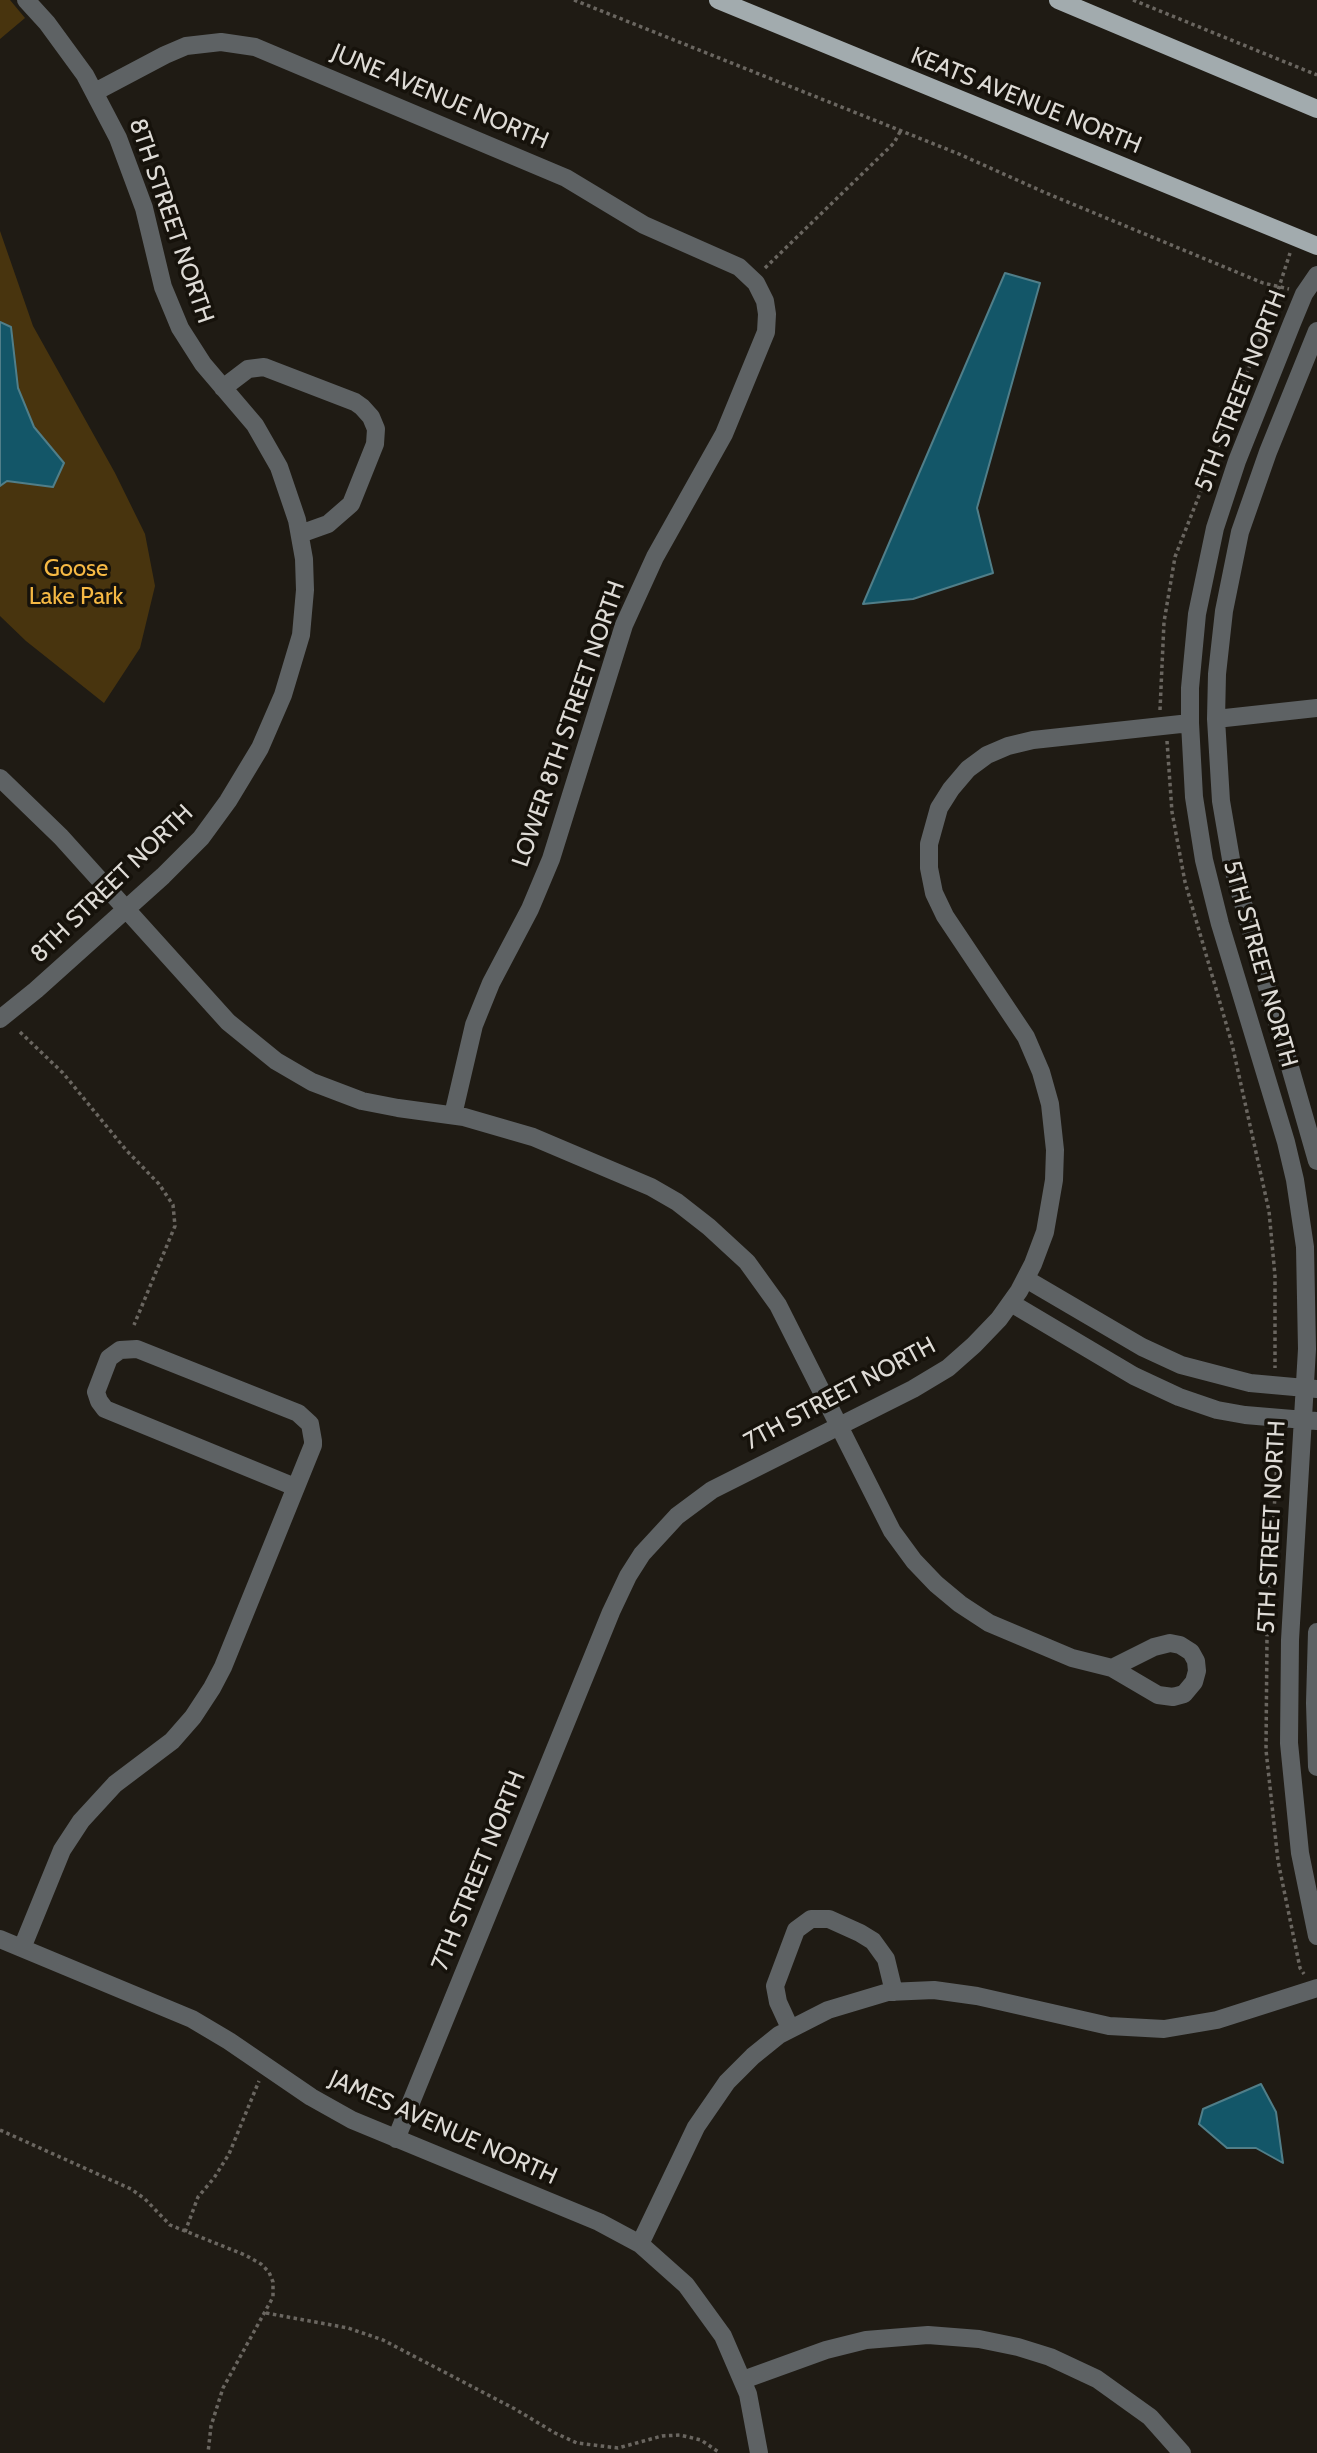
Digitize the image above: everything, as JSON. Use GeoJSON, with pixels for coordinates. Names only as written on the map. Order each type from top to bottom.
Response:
{"type":"FeatureCollection","features":[{"type":"Feature","properties":{"kind":"main road","name":"KEATS AVENUE NORTH"},"geometry":{"type":"LineString","coordinates":[[718,0],[1317,246]]}},
{"type":"Feature","properties":{"kind":"main road"},"geometry":{"type":"LineString","coordinates":[[1058,0],[1317,109]]}},
{"type":"Feature","properties":{"kind":"street","name":"8TH STREET NORTH"},"geometry":{"type":"LineString","coordinates":[[0,1019],[127,910],[201,838],[237,789],[264,739],[288,679],[305,605],[305,574],[300,534],[287,486],[255,425],[194,352],[171,307],[160,277],[147,217],[118,138],[95,92],[59,39],[26,0]]}},
{"type":"Feature","properties":{"kind":"street","name":"JUNE AVENUE NORTH"},"geometry":{"type":"LineString","coordinates":[[95,92],[186,46],[220,42],[255,47],[557,173],[653,230],[739,267],[753,280]]}},
{"type":"Feature","properties":{"kind":"street","name":"5TH STREET NORTH"},"geometry":{"type":"LineString","coordinates":[[1317,275],[1304,294],[1292,323],[1237,461],[1215,528],[1197,614],[1190,688],[1194,797],[1204,860],[1220,924],[1286,1142],[1301,1214],[1308,1293],[1311,1389],[1290,1640],[1289,1743],[1300,1853],[1317,1936]]}},
{"type":"Feature","properties":{"kind":"street","name":"LOWER 8TH STREET NORTH"},"geometry":{"type":"LineString","coordinates":[[453,1115],[463,1062],[474,1025],[488,989],[530,909],[551,859],[624,625],[655,557],[721,440],[762,343],[767,327],[767,308],[753,280]]}},
{"type":"Feature","properties":{"kind":"street","name":"5TH STREET NORTH"},"geometry":{"type":"LineString","coordinates":[[1317,331],[1268,452],[1240,532],[1224,611],[1217,674],[1216,719],[1222,801],[1233,865],[1317,1161]]}},
{"type":"Feature","properties":{"kind":"street"},"geometry":{"type":"LineString","coordinates":[[223,387],[248,369],[264,367],[355,402],[371,417],[376,429],[375,444],[351,504],[328,524],[300,534]]}},
{"type":"Feature","properties":{"kind":"street"},"geometry":{"type":"LineString","coordinates":[[1216,719],[1317,708]]}},
{"type":"Feature","properties":{"kind":"street","name":"7TH STREET NORTH"},"geometry":{"type":"LineString","coordinates":[[396,2139],[611,1612],[635,1564],[668,1525],[702,1496],[734,1477],[913,1389],[948,1368],[983,1337],[1011,1303],[1026,1279],[1042,1241],[1051,1202],[1056,1161],[1050,1104],[1038,1063],[1026,1037],[937,901],[929,860],[934,821],[946,796],[962,775],[980,759],[1008,746],[1046,739],[1190,723]]}},
{"type":"Feature","properties":{"kind":"street"},"geometry":{"type":"LineString","coordinates":[[0,778],[61,837],[228,1022],[276,1061],[312,1082],[349,1097],[398,1108],[453,1115],[512,1129],[631,1178],[668,1197],[709,1227],[747,1262],[778,1305],[892,1531],[914,1560],[943,1590],[978,1617],[1072,1658],[1112,1668]]}},
{"type":"Feature","properties":{"kind":"street"},"geometry":{"type":"LineString","coordinates":[[1026,1279],[1142,1347],[1181,1365],[1242,1381],[1311,1389]]}},
{"type":"Feature","properties":{"kind":"street"},"geometry":{"type":"LineString","coordinates":[[1011,1303],[1134,1376],[1179,1397],[1230,1413],[1310,1421]]}},
{"type":"Feature","properties":{"kind":"street"},"geometry":{"type":"LineString","coordinates":[[22,1948],[62,1850],[81,1821],[115,1784],[172,1741],[193,1717],[212,1688],[295,1487],[313,1441],[311,1427],[300,1415],[140,1350],[120,1350],[109,1358],[96,1389],[99,1401],[105,1409],[295,1487]]}},
{"type":"Feature","properties":{"kind":"street","name":"5TH STREET NORTH"},"geometry":{"type":"LineString","coordinates":[[1317,1632],[1317,1767]]}},
{"type":"Feature","properties":{"kind":"street"},"geometry":{"type":"LineString","coordinates":[[790,2028],[778,2002],[775,1986],[796,1930],[810,1919],[829,1919],[873,1941],[886,1959],[894,1992]]}},
{"type":"Feature","properties":{"kind":"street","name":"JAMES AVENUE NORTH"},"geometry":{"type":"LineString","coordinates":[[0,1939],[192,2020],[221,2036],[325,2105],[396,2139],[582,2215],[640,2245],[697,2297],[723,2336],[743,2380],[755,2423],[759,2453]]}},
{"type":"Feature","properties":{"kind":"street"},"geometry":{"type":"LineString","coordinates":[[640,2245],[690,2138],[711,2104],[748,2060],[790,2028],[837,2006],[894,1992],[956,1992],[1098,2024],[1152,2029],[1207,2022],[1317,1988]]}},
{"type":"Feature","properties":{"kind":"street"},"geometry":{"type":"LineString","coordinates":[[743,2380],[826,2350],[866,2340],[928,2335],[979,2339],[1051,2357],[1097,2379],[1142,2410],[1182,2453]]}},
{"type":"Feature","properties":{"kind":"path"},"geometry":{"type":"LineString","coordinates":[[574,0],[901,130],[1054,197],[1258,281],[1295,290]]}},
{"type":"Feature","properties":{"kind":"path"},"geometry":{"type":"LineString","coordinates":[[1133,0],[1317,75]]}},
{"type":"Feature","properties":{"kind":"path"},"geometry":{"type":"LineString","coordinates":[[753,280],[894,143],[901,130]]}},
{"type":"Feature","properties":{"kind":"path"},"geometry":{"type":"LineString","coordinates":[[1167,739],[1172,812],[1183,874],[1232,1044],[1269,1211],[1276,1276],[1274,1367]]}},
{"type":"Feature","properties":{"kind":"path"},"geometry":{"type":"LineString","coordinates":[[20,1032],[63,1073],[126,1150],[159,1184],[173,1205],[175,1226],[134,1325]]}},
{"type":"Feature","properties":{"kind":"path"},"geometry":{"type":"LineString","coordinates":[[185,2232],[198,2197],[229,2154],[262,2076]]}},
{"type":"Feature","properties":{"kind":"path"},"geometry":{"type":"LineString","coordinates":[[0,2130],[131,2189],[145,2199],[163,2221],[246,2255],[265,2268],[273,2282],[274,2292],[266,2313],[249,2338],[223,2388],[211,2426],[208,2453]]}},
{"type":"Feature","properties":{"kind":"path"},"geometry":{"type":"LineString","coordinates":[[266,2313],[348,2328],[383,2340],[577,2443],[618,2448],[662,2436],[680,2435],[701,2440],[720,2453]]}},
{"type":"Feature","properties":{"kind":"green space"},"geometry":{"type":"Polygon","coordinates":[[[0,0],[10,0],[25,18],[0,39],[0,0]]]}},
{"type":"Feature","properties":{"kind":"green space","name":"Goose Lake Park"},"geometry":{"type":"Polygon","coordinates":[[[0,231],[33,326],[115,473],[145,534],[155,586],[140,648],[104,703],[26,641],[0,616],[0,231]]]}},
{"type":"Feature","properties":{"kind":"water"},"geometry":{"type":"Polygon","coordinates":[[[1005,273],[1040,283],[977,508],[993,573],[913,599],[863,604],[1005,273]]]}},
{"type":"Feature","properties":{"kind":"water"},"geometry":{"type":"Polygon","coordinates":[[[0,322],[11,327],[18,388],[34,427],[64,463],[53,487],[7,481],[0,486],[0,322]]]}},
{"type":"Feature","properties":{"kind":"water"},"geometry":{"type":"Polygon","coordinates":[[[1261,2084],[1276,2112],[1283,2163],[1256,2148],[1227,2148],[1199,2124],[1203,2109],[1261,2084]]]}}]}
